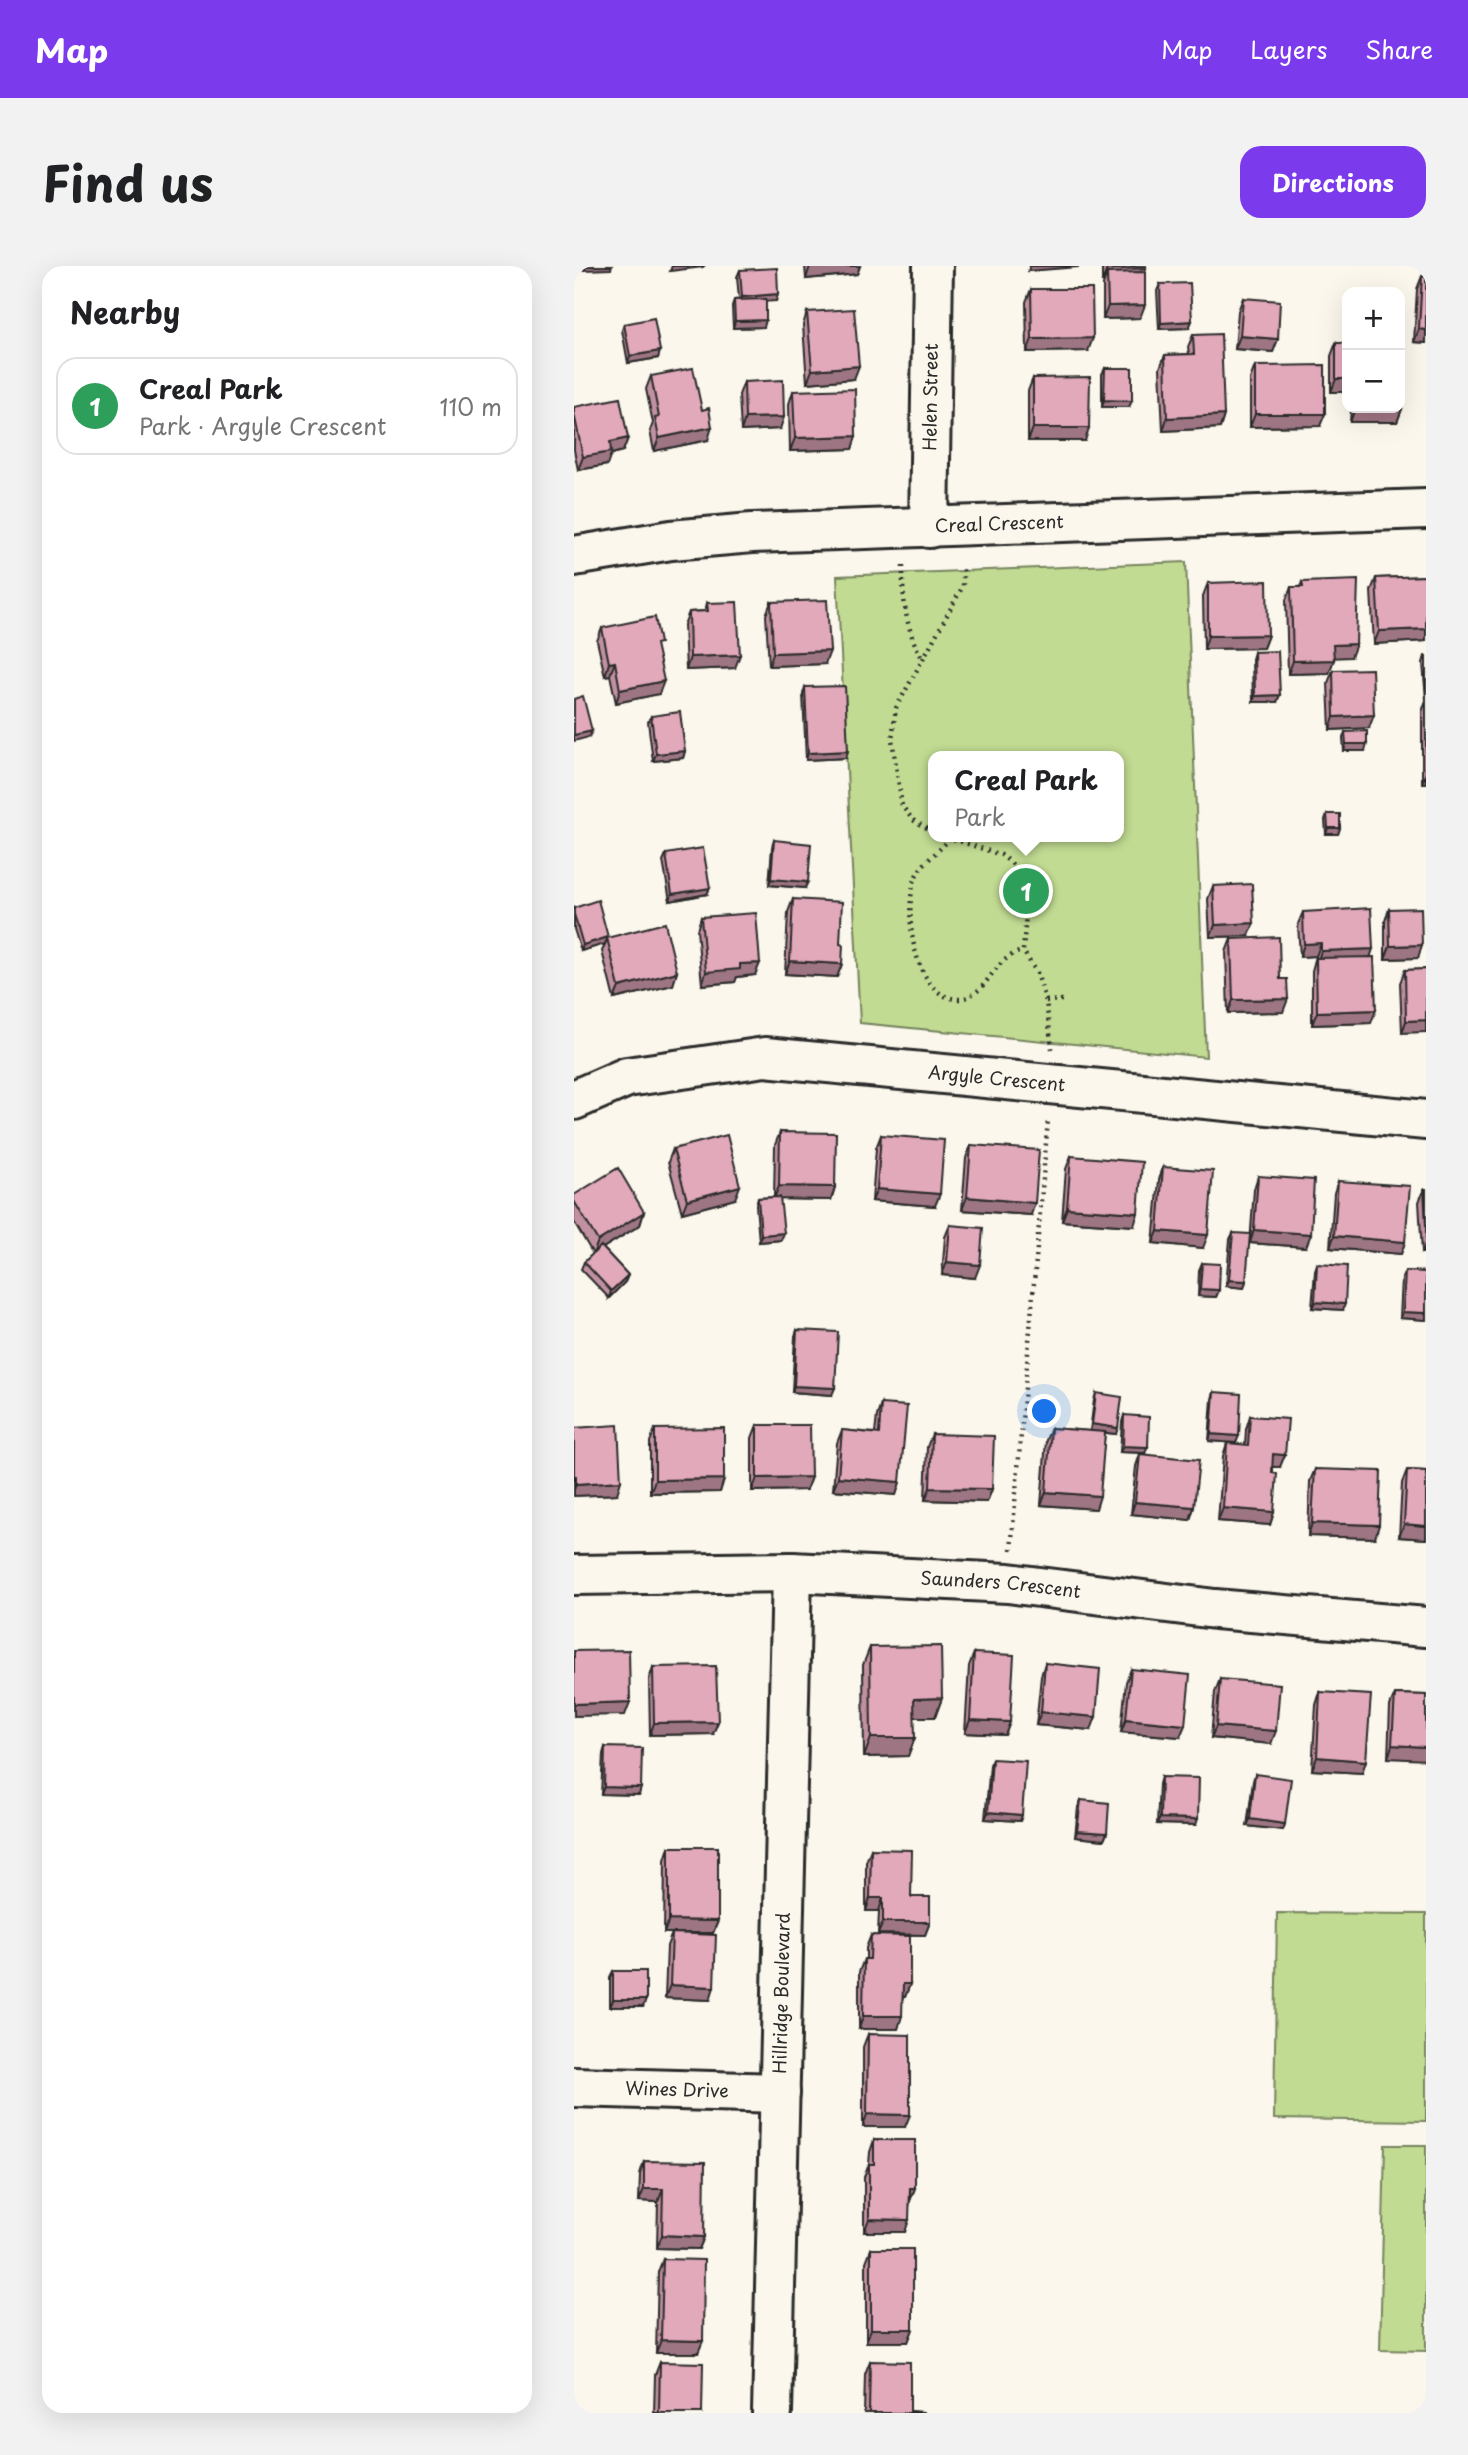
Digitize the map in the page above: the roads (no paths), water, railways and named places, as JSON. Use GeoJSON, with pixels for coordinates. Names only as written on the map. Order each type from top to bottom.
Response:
{"type":"FeatureCollection","features":[{"type":"Feature","properties":{"kind":"street","name":"Helen Street"},"geometry":{"type":"LineString","coordinates":[[929,528],[933,266]]}},
{"type":"Feature","properties":{"kind":"street","name":"Creal Crescent"},"geometry":{"type":"LineString","coordinates":[[574,556],[671,540],[739,534],[1426,509]]}},
{"type":"Feature","properties":{"kind":"street","name":"Argyle Crescent"},"geometry":{"type":"LineString","coordinates":[[574,1100],[626,1077],[765,1057],[1426,1120]]}},
{"type":"Feature","properties":{"kind":"street","name":"Saunders Crescent"},"geometry":{"type":"LineString","coordinates":[[574,1575],[792,1572],[1007,1583],[1215,1609],[1426,1627]]}},
{"type":"Feature","properties":{"kind":"street","name":"Hillridge Boulevard"},"geometry":{"type":"LineString","coordinates":[[772,2413],[792,1572]]}},
{"type":"Feature","properties":{"kind":"street","name":"Wines Drive"},"geometry":{"type":"LineString","coordinates":[[574,2087],[780,2092]]}},
{"type":"Feature","properties":{"kind":"place","name":"Creal Park"},"geometry":{"type":"Point","coordinates":[1026,891]}}]}
